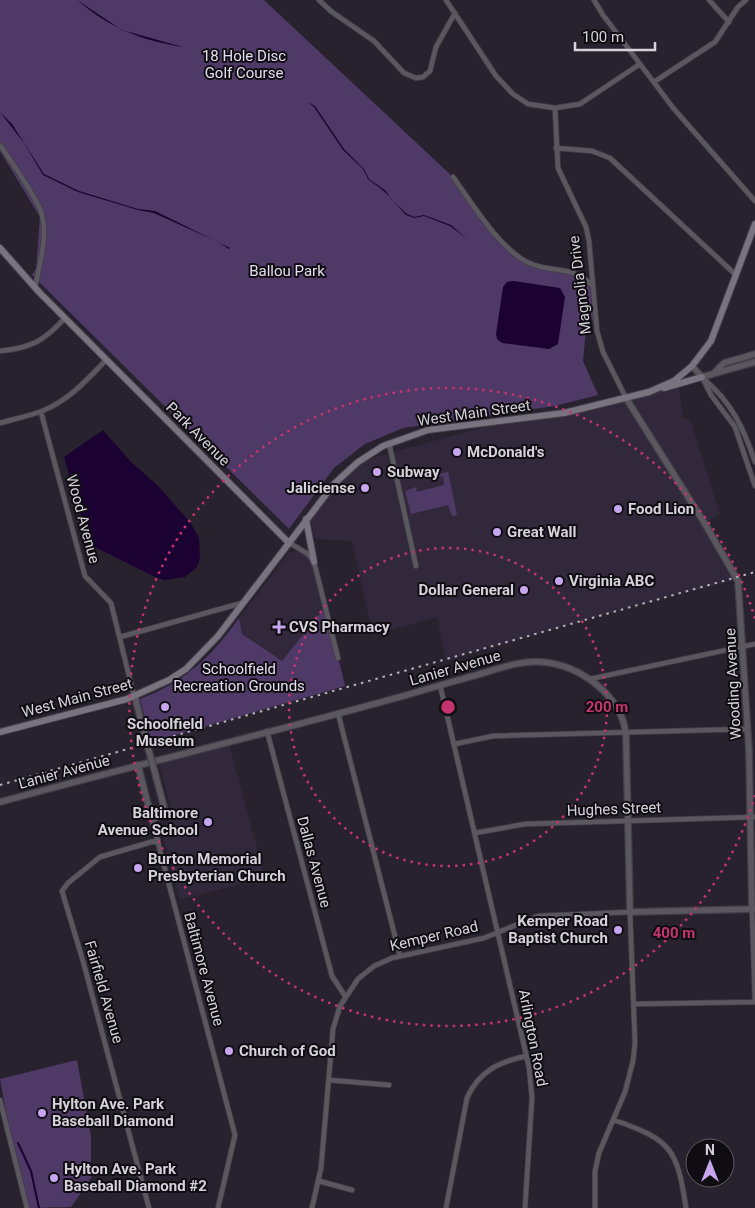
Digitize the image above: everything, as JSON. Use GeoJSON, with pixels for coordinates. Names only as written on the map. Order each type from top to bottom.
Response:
{"type":"FeatureCollection","features":[{"type":"Feature","properties":{"kind":"main road","name":"West Main Street"},"geometry":{"type":"LineString","coordinates":[[0,732],[134,697],[170,680],[186,669],[207,648],[306,519],[345,472],[370,453],[390,443],[428,430],[545,416],[649,392],[674,381],[692,366],[711,341],[755,224]]}},
{"type":"Feature","properties":{"kind":"main road","name":"Park Avenue"},"geometry":{"type":"LineString","coordinates":[[0,248],[35,288],[288,542]]}},
{"type":"Feature","properties":{"kind":"main road"},"geometry":{"type":"LineString","coordinates":[[649,392],[702,377]]}},
{"type":"Feature","properties":{"kind":"main road"},"geometry":{"type":"LineString","coordinates":[[306,519],[314,562]]}},
{"type":"Feature","properties":{"kind":"street"},"geometry":{"type":"LineString","coordinates":[[319,0],[332,12],[374,41],[404,73],[416,78],[424,77],[430,71],[438,42],[455,13]]}},
{"type":"Feature","properties":{"kind":"street"},"geometry":{"type":"LineString","coordinates":[[446,0],[496,76],[512,94],[536,106],[555,108],[580,104],[640,64]]}},
{"type":"Feature","properties":{"kind":"street"},"geometry":{"type":"LineString","coordinates":[[594,0],[603,15],[674,109],[755,201]]}},
{"type":"Feature","properties":{"kind":"street"},"geometry":{"type":"LineString","coordinates":[[709,0],[729,22]]}},
{"type":"Feature","properties":{"kind":"street"},"geometry":{"type":"LineString","coordinates":[[654,82],[715,42],[738,7],[746,0]]}},
{"type":"Feature","properties":{"kind":"street","name":"Magnolia Drive"},"geometry":{"type":"LineString","coordinates":[[555,108],[556,148],[562,178],[586,228],[591,254],[594,312],[599,342],[626,398]]}},
{"type":"Feature","properties":{"kind":"street"},"geometry":{"type":"LineString","coordinates":[[0,145],[38,205],[43,217],[44,232],[35,288]]}},
{"type":"Feature","properties":{"kind":"street"},"geometry":{"type":"LineString","coordinates":[[556,148],[592,151],[610,158],[736,275]]}},
{"type":"Feature","properties":{"kind":"street"},"geometry":{"type":"LineString","coordinates":[[454,177],[490,226],[519,257],[539,267],[578,273],[592,285]]}},
{"type":"Feature","properties":{"kind":"street"},"geometry":{"type":"LineString","coordinates":[[0,351],[39,342],[51,334],[65,318]]}},
{"type":"Feature","properties":{"kind":"street"},"geometry":{"type":"LineString","coordinates":[[715,372],[724,363],[755,354]]}},
{"type":"Feature","properties":{"kind":"street"},"geometry":{"type":"LineString","coordinates":[[0,423],[41,412],[77,389],[106,360]]}},
{"type":"Feature","properties":{"kind":"street"},"geometry":{"type":"LineString","coordinates":[[702,377],[715,372],[726,372],[755,362]]}},
{"type":"Feature","properties":{"kind":"street"},"geometry":{"type":"LineString","coordinates":[[692,366],[718,391],[738,417],[755,462]]}},
{"type":"Feature","properties":{"kind":"street"},"geometry":{"type":"LineString","coordinates":[[702,377],[711,395],[731,421],[754,482]]}},
{"type":"Feature","properties":{"kind":"street","name":"Wooding Avenue"},"geometry":{"type":"LineString","coordinates":[[626,398],[735,572],[739,586],[752,817],[755,1002]]}},
{"type":"Feature","properties":{"kind":"street","name":"Wood Avenue"},"geometry":{"type":"LineString","coordinates":[[41,412],[85,576],[110,603],[120,637],[164,807],[162,815],[152,820]]}},
{"type":"Feature","properties":{"kind":"street"},"geometry":{"type":"LineString","coordinates":[[731,421],[738,417]]}},
{"type":"Feature","properties":{"kind":"street"},"geometry":{"type":"LineString","coordinates":[[390,443],[416,566]]}},
{"type":"Feature","properties":{"kind":"street"},"geometry":{"type":"LineString","coordinates":[[743,450],[750,447]]}},
{"type":"Feature","properties":{"kind":"street","name":"Park Avenue"},"geometry":{"type":"LineString","coordinates":[[288,542],[308,554],[314,562]]}},
{"type":"Feature","properties":{"kind":"street"},"geometry":{"type":"LineString","coordinates":[[314,562],[338,658]]}},
{"type":"Feature","properties":{"kind":"street"},"geometry":{"type":"LineString","coordinates":[[120,637],[242,603]]}},
{"type":"Feature","properties":{"kind":"street"},"geometry":{"type":"LineString","coordinates":[[590,679],[755,644]]}},
{"type":"Feature","properties":{"kind":"street","name":"Lanier Avenue"},"geometry":{"type":"LineString","coordinates":[[0,802],[338,713],[512,664],[532,662],[562,666],[590,679],[616,706],[626,732],[634,1004],[633,1061],[614,1120],[599,1153],[596,1171],[595,1208]]}},
{"type":"Feature","properties":{"kind":"street","name":"Arlington Road"},"geometry":{"type":"LineString","coordinates":[[440,685],[526,1056],[532,1098],[525,1208]]}},
{"type":"Feature","properties":{"kind":"street"},"geometry":{"type":"LineString","coordinates":[[338,713],[400,956]]}},
{"type":"Feature","properties":{"kind":"street"},"geometry":{"type":"LineString","coordinates":[[455,744],[493,736],[748,729]]}},
{"type":"Feature","properties":{"kind":"street","name":"Dallas Avenue"},"geometry":{"type":"LineString","coordinates":[[267,732],[332,976],[345,996]]}},
{"type":"Feature","properties":{"kind":"street"},"geometry":{"type":"LineString","coordinates":[[748,746],[755,743]]}},
{"type":"Feature","properties":{"kind":"street","name":"Baltimore Avenue"},"geometry":{"type":"LineString","coordinates":[[138,765],[235,1135],[218,1208]]}},
{"type":"Feature","properties":{"kind":"street","name":"Hughes Street"},"geometry":{"type":"LineString","coordinates":[[475,833],[525,824],[752,817]]}},
{"type":"Feature","properties":{"kind":"street","name":"Fairfield Avenue"},"geometry":{"type":"LineString","coordinates":[[149,1208],[83,960],[62,895],[68,883],[100,856],[158,840]]}},
{"type":"Feature","properties":{"kind":"street","name":"Kemper Road"},"geometry":{"type":"LineString","coordinates":[[312,1208],[319,1182],[333,1029],[345,996],[366,972],[382,962],[400,956],[498,933],[544,915],[753,909]]}},
{"type":"Feature","properties":{"kind":"street"},"geometry":{"type":"LineString","coordinates":[[634,1004],[755,1002]]}},
{"type":"Feature","properties":{"kind":"street"},"geometry":{"type":"LineString","coordinates":[[446,1208],[466,1098],[471,1088],[481,1075],[490,1068],[526,1056]]}},
{"type":"Feature","properties":{"kind":"street"},"geometry":{"type":"LineString","coordinates":[[329,1080],[389,1085]]}},
{"type":"Feature","properties":{"kind":"street"},"geometry":{"type":"LineString","coordinates":[[0,1100],[27,1208]]}},
{"type":"Feature","properties":{"kind":"street"},"geometry":{"type":"LineString","coordinates":[[614,1120],[653,1134],[666,1145],[679,1168],[686,1208]]}},
{"type":"Feature","properties":{"kind":"street"},"geometry":{"type":"LineString","coordinates":[[319,1182],[352,1190]]}},
{"type":"Feature","properties":{"kind":"shaded area"},"geometry":{"type":"Polygon","coordinates":[[[77,0],[118,28],[89,10],[77,0]]]}},
{"type":"Feature","properties":{"kind":"shaded area"},"geometry":{"type":"Polygon","coordinates":[[[125,31],[183,47],[153,41],[125,31]]]}},
{"type":"Feature","properties":{"kind":"shaded area"},"geometry":{"type":"Polygon","coordinates":[[[308,102],[315,106],[344,149],[364,169],[369,179],[386,191],[390,198],[368,179],[363,169],[343,150],[314,107],[308,102]]]}},
{"type":"Feature","properties":{"kind":"shaded area"},"geometry":{"type":"Polygon","coordinates":[[[0,112],[12,124],[44,174],[79,191],[138,209],[155,211],[216,241],[154,213],[138,210],[78,192],[43,175],[24,143],[0,112]]]}},
{"type":"Feature","properties":{"kind":"shaded area"},"geometry":{"type":"Polygon","coordinates":[[[394,202],[407,214],[414,217],[424,215],[451,225],[467,239],[450,226],[424,216],[414,218],[406,215],[394,202]]]}},
{"type":"Feature","properties":{"kind":"shaded area"},"geometry":{"type":"Polygon","coordinates":[[[514,281],[560,288],[565,297],[558,344],[549,349],[502,343],[497,339],[496,334],[503,287],[507,282],[514,281]]]}},
{"type":"Feature","properties":{"kind":"shaded area"},"geometry":{"type":"Polygon","coordinates":[[[675,386],[679,389],[683,419],[690,419],[720,514],[705,523],[738,579],[634,606],[446,660],[437,617],[373,635],[352,541],[315,539],[310,515],[358,462],[510,420],[626,398],[675,386]]]}},
{"type":"Feature","properties":{"kind":"shaded area"},"geometry":{"type":"Polygon","coordinates":[[[103,430],[130,461],[158,486],[190,522],[199,538],[200,558],[197,567],[185,577],[164,580],[89,544],[64,457],[103,430]]]}},
{"type":"Feature","properties":{"kind":"shaded area"},"geometry":{"type":"Polygon","coordinates":[[[301,550],[311,557],[326,606],[282,662],[242,634],[239,618],[289,553],[301,550]]]}},
{"type":"Feature","properties":{"kind":"shaded area","name":"Baltimore Avenue School"},"geometry":{"type":"Polygon","coordinates":[[[229,745],[265,877],[180,900],[162,833],[172,811],[159,764],[229,745]]]}},
{"type":"Feature","properties":{"kind":"green space","name":"Ballou Park"},"geometry":{"type":"Polygon","coordinates":[[[0,0],[264,0],[453,177],[490,226],[512,251],[531,264],[571,272],[592,285],[594,312],[603,352],[588,308],[583,361],[598,395],[555,406],[403,428],[365,444],[334,468],[289,529],[32,275],[36,269],[40,217],[0,151],[0,0]]]}},
{"type":"Feature","properties":{"kind":"green space"},"geometry":{"type":"Polygon","coordinates":[[[448,472],[457,515],[452,516],[448,505],[411,514],[405,491],[416,487],[417,492],[444,485],[443,476],[434,478],[433,475],[448,472]]]}},
{"type":"Feature","properties":{"kind":"green space","name":"Schoolfield Recreation Grounds"},"geometry":{"type":"Polygon","coordinates":[[[326,606],[345,686],[151,742],[140,699],[171,685],[196,667],[218,645],[239,618],[242,634],[282,661],[326,606]]]}},
{"type":"Feature","properties":{"kind":"green space"},"geometry":{"type":"Polygon","coordinates":[[[77,1060],[91,1136],[91,1178],[71,1207],[28,1208],[10,1133],[0,1079],[77,1060]]]}},
{"type":"Feature","properties":{"kind":"waterway"},"geometry":{"type":"LineString","coordinates":[[18,1143],[31,1171],[39,1208]]}},
{"type":"Feature","properties":{"kind":"railway"},"geometry":{"type":"LineString","coordinates":[[0,785],[755,572]]}},
{"type":"Feature","properties":{"kind":"place","name":"McDonald's"},"geometry":{"type":"Point","coordinates":[457,452]}},
{"type":"Feature","properties":{"kind":"place","name":"Subway"},"geometry":{"type":"Point","coordinates":[377,472]}},
{"type":"Feature","properties":{"kind":"place","name":"Jaliciense"},"geometry":{"type":"Point","coordinates":[365,488]}},
{"type":"Feature","properties":{"kind":"place","name":"Food Lion"},"geometry":{"type":"Point","coordinates":[618,509]}},
{"type":"Feature","properties":{"kind":"place","name":"Great Wall"},"geometry":{"type":"Point","coordinates":[497,532]}},
{"type":"Feature","properties":{"kind":"place","name":"Virginia ABC"},"geometry":{"type":"Point","coordinates":[559,581]}},
{"type":"Feature","properties":{"kind":"place","name":"Dollar General"},"geometry":{"type":"Point","coordinates":[524,590]}},
{"type":"Feature","properties":{"kind":"place","name":"CVS Pharmacy"},"geometry":{"type":"Point","coordinates":[279,627]}},
{"type":"Feature","properties":{"kind":"place","name":"Schoolfield Museum"},"geometry":{"type":"Point","coordinates":[165,707]}},
{"type":"Feature","properties":{"kind":"place","name":"Baltimore Avenue School"},"geometry":{"type":"Point","coordinates":[208,822]}},
{"type":"Feature","properties":{"kind":"place","name":"Burton Memorial Presbyterian Church"},"geometry":{"type":"Point","coordinates":[138,868]}},
{"type":"Feature","properties":{"kind":"place","name":"Kemper Road Baptist Church"},"geometry":{"type":"Point","coordinates":[618,930]}},
{"type":"Feature","properties":{"kind":"place","name":"Church of God"},"geometry":{"type":"Point","coordinates":[229,1051]}},
{"type":"Feature","properties":{"kind":"place","name":"Hylton Ave. Park Baseball Diamond"},"geometry":{"type":"Point","coordinates":[42,1113]}},
{"type":"Feature","properties":{"kind":"place","name":"Hylton Ave. Park Baseball Diamond #2"},"geometry":{"type":"Point","coordinates":[54,1178]}},
{"type":"Feature","properties":{"kind":"park label","name":"18 Hole Disc Golf Course"},"geometry":{"type":"Point","coordinates":[244,64]}}]}
